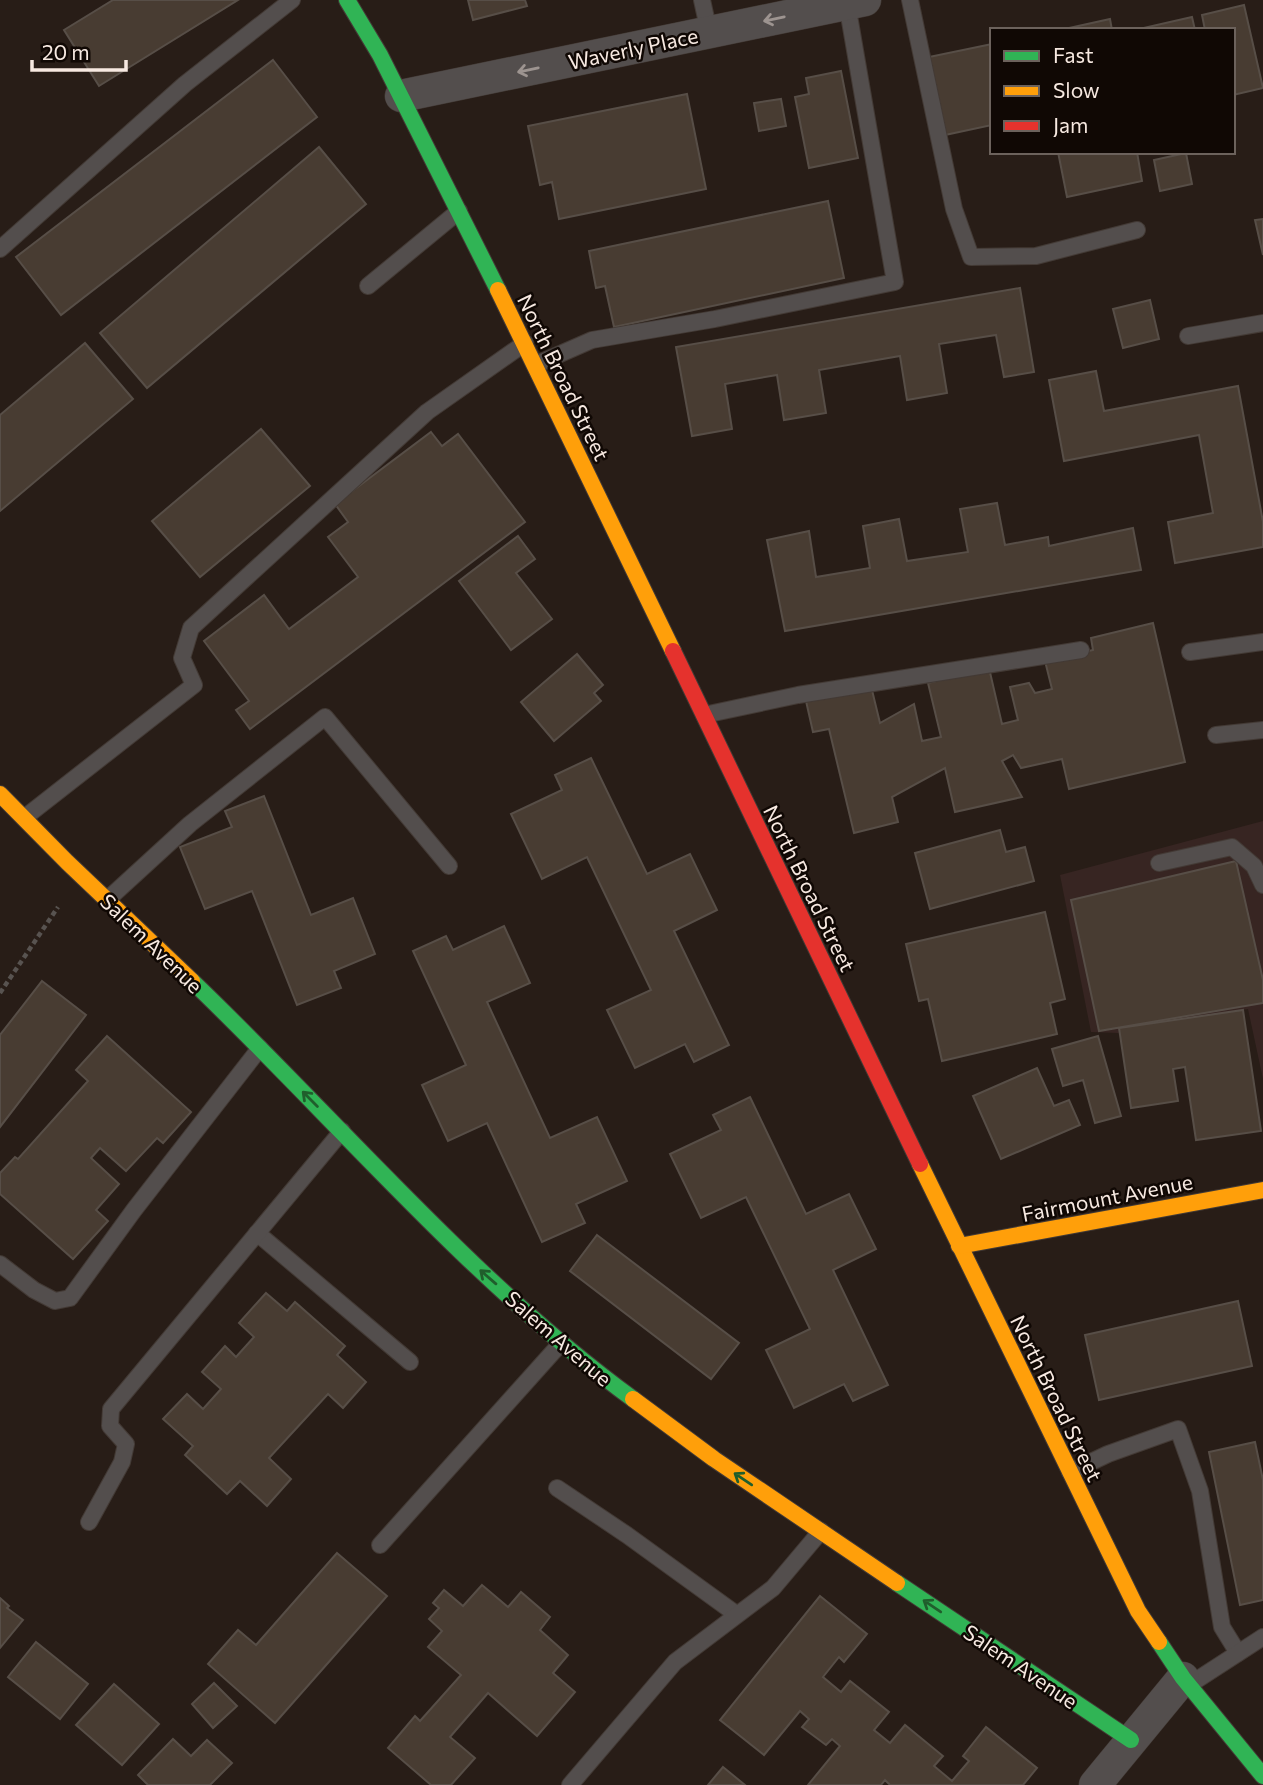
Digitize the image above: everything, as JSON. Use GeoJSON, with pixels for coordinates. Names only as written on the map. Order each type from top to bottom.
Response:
{"type":"FeatureCollection","features":[{"type":"Feature","properties":{"kind":"main road","name":"North Broad Street"},"geometry":{"type":"LineString","coordinates":[[347,0],[380,55],[525,343],[959,1246],[1138,1611],[1186,1681],[1263,1776]]}},
{"type":"Feature","properties":{"kind":"main road","name":"Salem Avenue"},"geometry":{"type":"LineString","coordinates":[[0,794],[260,1048],[479,1270],[605,1379],[714,1459],[1130,1740]]}},
{"type":"Feature","properties":{"kind":"main road","name":"Fairmount Avenue"},"geometry":{"type":"LineString","coordinates":[[959,1246],[1263,1190]]}},
{"type":"Feature","properties":{"kind":"street","name":"Waverly Place"},"geometry":{"type":"LineString","coordinates":[[401,96],[857,1]]}},
{"type":"Feature","properties":{"kind":"street"},"geometry":{"type":"LineString","coordinates":[[1095,1785],[1130,1740],[1186,1681]]}},
{"type":"Feature","properties":{"kind":"lane"},"geometry":{"type":"LineString","coordinates":[[0,249],[185,84],[292,0]]}},
{"type":"Feature","properties":{"kind":"lane"},"geometry":{"type":"LineString","coordinates":[[702,0],[709,33]]}},
{"type":"Feature","properties":{"kind":"lane"},"geometry":{"type":"LineString","coordinates":[[910,0],[954,209],[971,257],[1036,256],[1137,230]]}},
{"type":"Feature","properties":{"kind":"lane"},"geometry":{"type":"LineString","coordinates":[[535,365],[592,340],[715,319],[895,282],[857,1]]}},
{"type":"Feature","properties":{"kind":"lane"},"geometry":{"type":"LineString","coordinates":[[368,286],[459,211]]}},
{"type":"Feature","properties":{"kind":"lane"},"geometry":{"type":"LineString","coordinates":[[1188,336],[1263,323]]}},
{"type":"Feature","properties":{"kind":"lane"},"geometry":{"type":"LineString","coordinates":[[24,818],[194,685],[182,658],[191,628],[427,412],[525,343]]}},
{"type":"Feature","properties":{"kind":"lane"},"geometry":{"type":"LineString","coordinates":[[1190,652],[1263,642]]}},
{"type":"Feature","properties":{"kind":"lane"},"geometry":{"type":"LineString","coordinates":[[704,715],[798,695],[1081,650]]}},
{"type":"Feature","properties":{"kind":"lane"},"geometry":{"type":"LineString","coordinates":[[107,900],[190,824],[325,717],[449,866]]}},
{"type":"Feature","properties":{"kind":"lane"},"geometry":{"type":"LineString","coordinates":[[1216,735],[1263,730]]}},
{"type":"Feature","properties":{"kind":"lane"},"geometry":{"type":"LineString","coordinates":[[1159,863],[1232,847],[1254,866],[1263,885]]}},
{"type":"Feature","properties":{"kind":"lane"},"geometry":{"type":"LineString","coordinates":[[0,1264],[34,1290],[55,1301],[70,1298],[134,1210],[260,1048]]}},
{"type":"Feature","properties":{"kind":"lane"},"geometry":{"type":"LineString","coordinates":[[89,1522],[122,1462],[127,1444],[110,1426],[111,1409],[342,1131]]}},
{"type":"Feature","properties":{"kind":"lane"},"geometry":{"type":"LineString","coordinates":[[257,1233],[410,1362]]}},
{"type":"Feature","properties":{"kind":"lane"},"geometry":{"type":"LineString","coordinates":[[380,1545],[562,1342]]}},
{"type":"Feature","properties":{"kind":"lane"},"geometry":{"type":"LineString","coordinates":[[1070,1472],[1108,1454],[1178,1429],[1200,1491],[1222,1627],[1238,1653]]}},
{"type":"Feature","properties":{"kind":"lane"},"geometry":{"type":"LineString","coordinates":[[557,1488],[736,1614]]}},
{"type":"Feature","properties":{"kind":"lane"},"geometry":{"type":"LineString","coordinates":[[570,1785],[675,1661],[773,1588],[821,1531]]}},
{"type":"Feature","properties":{"kind":"lane"},"geometry":{"type":"LineString","coordinates":[[1186,1681],[1263,1637]]}},
{"type":"Feature","properties":{"kind":"path"},"geometry":{"type":"LineString","coordinates":[[0,993],[58,907]]}},
{"type":"Feature","properties":{"kind":"shaded area"},"geometry":{"type":"Polygon","coordinates":[[[1263,821],[1263,1079],[1248,1009],[1118,1033],[1091,1032],[1060,875],[1263,821]]]}},
{"type":"Feature","properties":{"kind":"building"},"geometry":{"type":"Polygon","coordinates":[[[113,0],[238,0],[99,86],[64,30],[113,0]]]}},
{"type":"Feature","properties":{"kind":"building"},"geometry":{"type":"Polygon","coordinates":[[[468,0],[525,0],[527,6],[473,20],[468,0]]]}},
{"type":"Feature","properties":{"kind":"building"},"geometry":{"type":"Polygon","coordinates":[[[1244,5],[1263,88],[1235,95],[1235,28],[1205,28],[1202,15],[1244,5]]]}},
{"type":"Feature","properties":{"kind":"building"},"geometry":{"type":"Polygon","coordinates":[[[1192,17],[1195,28],[1143,28],[1192,17]]]}},
{"type":"Feature","properties":{"kind":"building"},"geometry":{"type":"Polygon","coordinates":[[[1110,19],[1112,28],[1069,28],[1110,19]]]}},
{"type":"Feature","properties":{"kind":"building"},"geometry":{"type":"Polygon","coordinates":[[[990,44],[990,125],[945,135],[929,57],[990,44]]]}},
{"type":"Feature","properties":{"kind":"building"},"geometry":{"type":"Polygon","coordinates":[[[273,60],[317,117],[61,315],[16,257],[273,60]]]}},
{"type":"Feature","properties":{"kind":"building"},"geometry":{"type":"Polygon","coordinates":[[[841,71],[858,158],[809,168],[795,97],[809,94],[806,78],[841,71]]]}},
{"type":"Feature","properties":{"kind":"building"},"geometry":{"type":"Polygon","coordinates":[[[687,94],[706,189],[559,219],[552,182],[540,185],[528,126],[687,94]]]}},
{"type":"Feature","properties":{"kind":"building"},"geometry":{"type":"Polygon","coordinates":[[[781,99],[786,126],[759,131],[754,103],[781,99]]]}},
{"type":"Feature","properties":{"kind":"building"},"geometry":{"type":"Polygon","coordinates":[[[319,147],[366,204],[147,388],[100,333],[319,147]]]}},
{"type":"Feature","properties":{"kind":"building"},"geometry":{"type":"Polygon","coordinates":[[[1058,154],[1137,154],[1142,181],[1067,197],[1058,154]]]}},
{"type":"Feature","properties":{"kind":"building"},"geometry":{"type":"Polygon","coordinates":[[[1186,154],[1192,184],[1160,191],[1154,160],[1186,154]]]}},
{"type":"Feature","properties":{"kind":"building"},"geometry":{"type":"Polygon","coordinates":[[[828,201],[844,278],[614,327],[605,286],[596,288],[589,251],[828,201]]]}},
{"type":"Feature","properties":{"kind":"building"},"geometry":{"type":"Polygon","coordinates":[[[1263,219],[1263,255],[1255,220],[1263,219]]]}},
{"type":"Feature","properties":{"kind":"building"},"geometry":{"type":"Polygon","coordinates":[[[1020,288],[1034,372],[1004,377],[996,335],[939,344],[947,393],[907,400],[900,356],[819,370],[826,413],[784,420],[777,375],[725,384],[732,429],[692,436],[676,347],[1020,288]]]}},
{"type":"Feature","properties":{"kind":"building"},"geometry":{"type":"Polygon","coordinates":[[[1150,300],[1159,339],[1123,348],[1113,309],[1150,300]]]}},
{"type":"Feature","properties":{"kind":"building"},"geometry":{"type":"Polygon","coordinates":[[[85,343],[133,399],[0,511],[0,415],[85,343]]]}},
{"type":"Feature","properties":{"kind":"building"},"geometry":{"type":"Polygon","coordinates":[[[1096,371],[1104,411],[1238,386],[1263,522],[1263,547],[1175,563],[1168,522],[1213,513],[1199,435],[1064,461],[1049,380],[1096,371]]]}},
{"type":"Feature","properties":{"kind":"building"},"geometry":{"type":"Polygon","coordinates":[[[261,429],[310,486],[200,577],[152,521],[261,429]]]}},
{"type":"Feature","properties":{"kind":"building"},"geometry":{"type":"Polygon","coordinates":[[[431,432],[442,446],[458,434],[525,522],[250,729],[236,710],[249,701],[204,641],[264,595],[289,629],[358,577],[328,537],[348,522],[335,504],[431,432]]]}},
{"type":"Feature","properties":{"kind":"building"},"geometry":{"type":"Polygon","coordinates":[[[997,503],[1005,545],[1048,537],[1049,546],[1133,528],[1141,570],[785,631],[767,540],[809,531],[816,577],[870,568],[863,526],[899,519],[907,561],[968,552],[960,509],[997,503]]]}},
{"type":"Feature","properties":{"kind":"building"},"geometry":{"type":"Polygon","coordinates":[[[518,536],[535,559],[516,573],[552,619],[511,650],[459,581],[518,536]]]}},
{"type":"Feature","properties":{"kind":"building"},"geometry":{"type":"Polygon","coordinates":[[[1153,623],[1185,762],[1069,789],[1062,759],[1021,768],[1013,755],[1002,761],[1022,797],[955,812],[945,768],[892,797],[898,822],[854,833],[829,729],[813,732],[806,701],[871,686],[880,723],[914,704],[922,741],[941,737],[928,683],[989,668],[1002,724],[1018,720],[1010,687],[1029,683],[1035,693],[1052,689],[1045,661],[1093,650],[1091,638],[1153,623]]]}},
{"type":"Feature","properties":{"kind":"building"},"geometry":{"type":"Polygon","coordinates":[[[577,654],[603,685],[594,693],[601,701],[554,741],[521,702],[577,654]]]}},
{"type":"Feature","properties":{"kind":"building"},"geometry":{"type":"Polygon","coordinates":[[[591,758],[647,874],[690,854],[717,910],[674,931],[729,1045],[694,1062],[685,1044],[635,1068],[607,1010],[651,990],[587,857],[542,879],[511,814],[562,790],[555,775],[591,758]]]}},
{"type":"Feature","properties":{"kind":"building"},"geometry":{"type":"Polygon","coordinates":[[[264,796],[311,915],[353,898],[375,954],[334,971],[341,988],[297,1005],[252,891],[205,909],[180,847],[232,827],[225,811],[264,796]]]}},
{"type":"Feature","properties":{"kind":"building"},"geometry":{"type":"Polygon","coordinates":[[[1000,830],[1006,852],[1025,847],[1034,881],[930,909],[915,853],[1000,830]]]}},
{"type":"Feature","properties":{"kind":"building"},"geometry":{"type":"Polygon","coordinates":[[[1236,861],[1263,980],[1263,1003],[1099,1031],[1071,900],[1236,861]]]}},
{"type":"Feature","properties":{"kind":"building"},"geometry":{"type":"Polygon","coordinates":[[[1045,912],[1065,999],[1050,1003],[1057,1034],[942,1061],[928,999],[919,1001],[906,944],[1045,912]]]}},
{"type":"Feature","properties":{"kind":"building"},"geometry":{"type":"Polygon","coordinates":[[[504,926],[530,983],[487,1002],[550,1138],[597,1117],[627,1181],[576,1204],[585,1223],[542,1242],[487,1123],[448,1141],[422,1085],[466,1065],[413,951],[446,936],[453,950],[504,926]]]}},
{"type":"Feature","properties":{"kind":"building"},"geometry":{"type":"Polygon","coordinates":[[[42,981],[86,1015],[0,1127],[0,1035],[42,981]]]}},
{"type":"Feature","properties":{"kind":"building"},"geometry":{"type":"Polygon","coordinates":[[[1243,1010],[1261,1131],[1196,1140],[1185,1067],[1173,1069],[1178,1101],[1131,1108],[1119,1028],[1243,1010]]]}},
{"type":"Feature","properties":{"kind":"building"},"geometry":{"type":"Polygon","coordinates":[[[107,1036],[191,1112],[163,1143],[157,1138],[126,1171],[100,1148],[91,1158],[119,1184],[96,1210],[108,1221],[73,1259],[0,1194],[0,1173],[15,1157],[18,1159],[88,1081],[76,1070],[107,1036]]]}},
{"type":"Feature","properties":{"kind":"building"},"geometry":{"type":"Polygon","coordinates":[[[1098,1036],[1121,1116],[1095,1123],[1083,1080],[1063,1086],[1052,1049],[1098,1036]]]}},
{"type":"Feature","properties":{"kind":"building"},"geometry":{"type":"Polygon","coordinates":[[[1037,1068],[1054,1106],[1069,1100],[1080,1125],[1001,1159],[973,1096],[1037,1068]]]}},
{"type":"Feature","properties":{"kind":"building"},"geometry":{"type":"Polygon","coordinates":[[[750,1097],[806,1214],[849,1194],[876,1249],[833,1270],[888,1385],[853,1401],[844,1384],[794,1408],[766,1350],[810,1329],[746,1197],[701,1218],[670,1154],[721,1130],[713,1115],[750,1097]]]}},
{"type":"Feature","properties":{"kind":"building"},"geometry":{"type":"Polygon","coordinates":[[[597,1235],[739,1343],[711,1379],[570,1271],[597,1235]]]}},
{"type":"Feature","properties":{"kind":"building"},"geometry":{"type":"Polygon","coordinates":[[[266,1293],[287,1311],[295,1302],[345,1346],[337,1355],[366,1382],[343,1408],[328,1394],[269,1458],[291,1479],[267,1506],[240,1481],[227,1494],[185,1455],[193,1446],[163,1419],[187,1394],[203,1409],[221,1389],[202,1372],[225,1346],[236,1357],[254,1337],[239,1323],[266,1293]]]}},
{"type":"Feature","properties":{"kind":"building"},"geometry":{"type":"Polygon","coordinates":[[[1238,1301],[1252,1366],[1099,1400],[1085,1335],[1238,1301]]]}},
{"type":"Feature","properties":{"kind":"building"},"geometry":{"type":"Polygon","coordinates":[[[1255,1442],[1263,1480],[1263,1600],[1240,1605],[1209,1452],[1255,1442]]]}},
{"type":"Feature","properties":{"kind":"building"},"geometry":{"type":"Polygon","coordinates":[[[337,1553],[387,1596],[275,1723],[208,1664],[238,1630],[256,1645],[337,1553]]]}},
{"type":"Feature","properties":{"kind":"building"},"geometry":{"type":"Polygon","coordinates":[[[482,1585],[508,1607],[521,1592],[550,1617],[540,1630],[568,1655],[553,1673],[575,1692],[537,1736],[488,1693],[450,1737],[475,1758],[451,1785],[431,1785],[388,1748],[415,1716],[420,1721],[461,1675],[428,1647],[442,1631],[429,1619],[439,1608],[433,1603],[444,1590],[463,1606],[482,1585]]]}},
{"type":"Feature","properties":{"kind":"building"},"geometry":{"type":"Polygon","coordinates":[[[820,1596],[867,1634],[844,1662],[839,1657],[823,1677],[841,1692],[850,1681],[889,1712],[874,1730],[890,1743],[905,1725],[943,1756],[934,1766],[952,1781],[969,1761],[963,1756],[986,1727],[1037,1768],[1023,1785],[890,1785],[885,1780],[881,1785],[808,1785],[840,1746],[832,1739],[826,1745],[802,1727],[809,1719],[800,1711],[764,1755],[720,1720],[820,1596]]]}},
{"type":"Feature","properties":{"kind":"building"},"geometry":{"type":"Polygon","coordinates":[[[0,1598],[9,1606],[7,1608],[23,1620],[0,1648],[0,1598]]]}},
{"type":"Feature","properties":{"kind":"building"},"geometry":{"type":"Polygon","coordinates":[[[36,1642],[88,1684],[60,1719],[8,1677],[36,1642]]]}},
{"type":"Feature","properties":{"kind":"building"},"geometry":{"type":"Polygon","coordinates":[[[214,1683],[237,1706],[213,1728],[192,1704],[214,1683]]]}},
{"type":"Feature","properties":{"kind":"building"},"geometry":{"type":"Polygon","coordinates":[[[114,1684],[159,1724],[122,1765],[76,1725],[114,1684]]]}},
{"type":"Feature","properties":{"kind":"building"},"geometry":{"type":"Polygon","coordinates":[[[173,1739],[191,1756],[207,1740],[232,1763],[210,1785],[148,1785],[138,1775],[173,1739]]]}},
{"type":"Feature","properties":{"kind":"building"},"geometry":{"type":"Polygon","coordinates":[[[723,1767],[745,1785],[708,1785],[723,1767]]]}},
{"type":"Feature","properties":{"kind":"traffic: fast"},"geometry":{"type":"LineString","coordinates":[[347,0],[380,55],[498,290]]}},
{"type":"Feature","properties":{"kind":"traffic: fast"},"geometry":{"type":"LineString","coordinates":[[192,981],[460,1251],[515,1303],[633,1399]]}},
{"type":"Feature","properties":{"kind":"traffic: fast"},"geometry":{"type":"LineString","coordinates":[[897,1583],[1131,1740]]}},
{"type":"Feature","properties":{"kind":"traffic: fast"},"geometry":{"type":"LineString","coordinates":[[1159,1642],[1183,1678],[1263,1776]]}},
{"type":"Feature","properties":{"kind":"traffic: slow"},"geometry":{"type":"LineString","coordinates":[[498,290],[673,651]]}},
{"type":"Feature","properties":{"kind":"traffic: slow"},"geometry":{"type":"LineString","coordinates":[[0,794],[192,981]]}},
{"type":"Feature","properties":{"kind":"traffic: slow"},"geometry":{"type":"LineString","coordinates":[[920,1164],[1138,1611],[1159,1642]]}},
{"type":"Feature","properties":{"kind":"traffic: slow"},"geometry":{"type":"LineString","coordinates":[[959,1246],[1263,1190]]}},
{"type":"Feature","properties":{"kind":"traffic: slow"},"geometry":{"type":"LineString","coordinates":[[633,1399],[714,1459],[897,1583]]}},
{"type":"Feature","properties":{"kind":"traffic: jam"},"geometry":{"type":"LineString","coordinates":[[673,651],[920,1164]]}}]}
